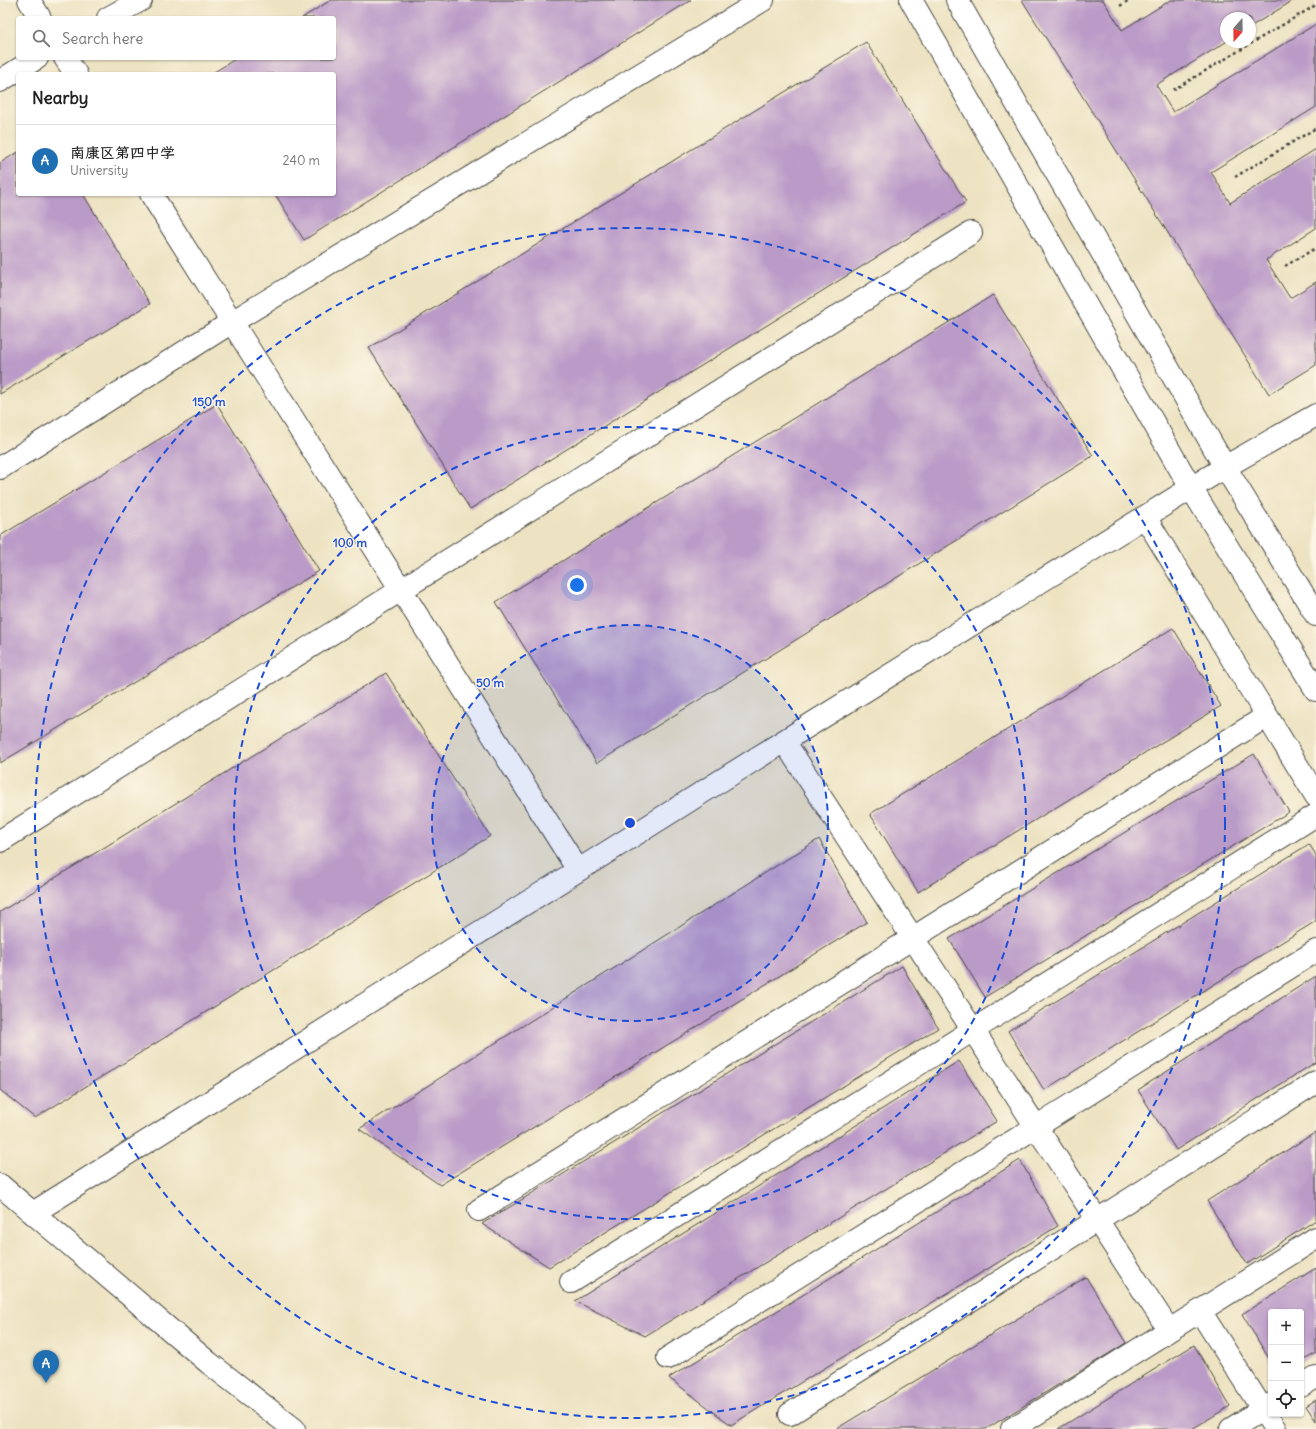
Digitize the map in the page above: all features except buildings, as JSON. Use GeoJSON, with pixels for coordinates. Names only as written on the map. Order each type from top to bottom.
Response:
{"type":"FeatureCollection","features":[{"type":"Feature","properties":{"kind":"street"},"geometry":{"type":"LineString","coordinates":[[29,0],[39,16]]}},
{"type":"Feature","properties":{"kind":"street"},"geometry":{"type":"LineString","coordinates":[[112,16],[141,0]]}},
{"type":"Feature","properties":{"kind":"street"},"geometry":{"type":"LineString","coordinates":[[0,468],[232,322],[763,0]]}},
{"type":"Feature","properties":{"kind":"street"},"geometry":{"type":"LineString","coordinates":[[911,0],[1191,488],[1316,690]]}},
{"type":"Feature","properties":{"kind":"street"},"geometry":{"type":"LineString","coordinates":[[957,0],[1225,467],[1316,615]]}},
{"type":"Feature","properties":{"kind":"street"},"geometry":{"type":"LineString","coordinates":[[0,81],[34,60]]}},
{"type":"Feature","properties":{"kind":"street"},"geometry":{"type":"LineString","coordinates":[[66,60],[75,72]]}},
{"type":"Feature","properties":{"kind":"street"},"geometry":{"type":"LineString","coordinates":[[152,196],[578,870]]}},
{"type":"Feature","properties":{"kind":"street"},"geometry":{"type":"LineString","coordinates":[[0,841],[971,233]]}},
{"type":"Feature","properties":{"kind":"street"},"geometry":{"type":"LineString","coordinates":[[33,1213],[784,741],[1225,467],[1316,415]]}},
{"type":"Feature","properties":{"kind":"street"},"geometry":{"type":"LineString","coordinates":[[1145,517],[1316,796]]}},
{"type":"Feature","properties":{"kind":"street"},"geometry":{"type":"LineString","coordinates":[[479,1210],[1267,716]]}},
{"type":"Feature","properties":{"kind":"street"},"geometry":{"type":"LineString","coordinates":[[784,741],[1169,1330]]}},
{"type":"Feature","properties":{"kind":"street"},"geometry":{"type":"LineString","coordinates":[[571,1282],[1316,815]]}},
{"type":"Feature","properties":{"kind":"street"},"geometry":{"type":"LineString","coordinates":[[668,1358],[1316,951]]}},
{"type":"Feature","properties":{"kind":"street"},"geometry":{"type":"LineString","coordinates":[[790,1414],[1316,1082]]}},
{"type":"Feature","properties":{"kind":"street"},"geometry":{"type":"LineString","coordinates":[[0,1185],[209,1363],[294,1429]]}},
{"type":"Feature","properties":{"kind":"street"},"geometry":{"type":"LineString","coordinates":[[1012,1429],[1316,1238]]}},
{"type":"Feature","properties":{"kind":"street"},"geometry":{"type":"LineString","coordinates":[[1200,1311],[1267,1407],[1275,1429]]}},
{"type":"Feature","properties":{"kind":"street"},"geometry":{"type":"LineString","coordinates":[[1304,1384],[1316,1376]]}},
{"type":"Feature","properties":{"kind":"street"},"geometry":{"type":"LineString","coordinates":[[1231,1429],[1267,1407]]}},
{"type":"Feature","properties":{"kind":"path"},"geometry":{"type":"LineString","coordinates":[[1120,6],[1129,0]]}},
{"type":"Feature","properties":{"kind":"path"},"geometry":{"type":"LineString","coordinates":[[1173,90],[1316,5]]}},
{"type":"Feature","properties":{"kind":"path"},"geometry":{"type":"LineString","coordinates":[[1235,177],[1316,128]]}},
{"type":"Feature","properties":{"kind":"path"},"geometry":{"type":"LineString","coordinates":[[1285,266],[1316,248]]}},
{"type":"Feature","properties":{"kind":"place","name":"南康区第四中学"},"geometry":{"type":"Point","coordinates":[46,1383]}}]}
